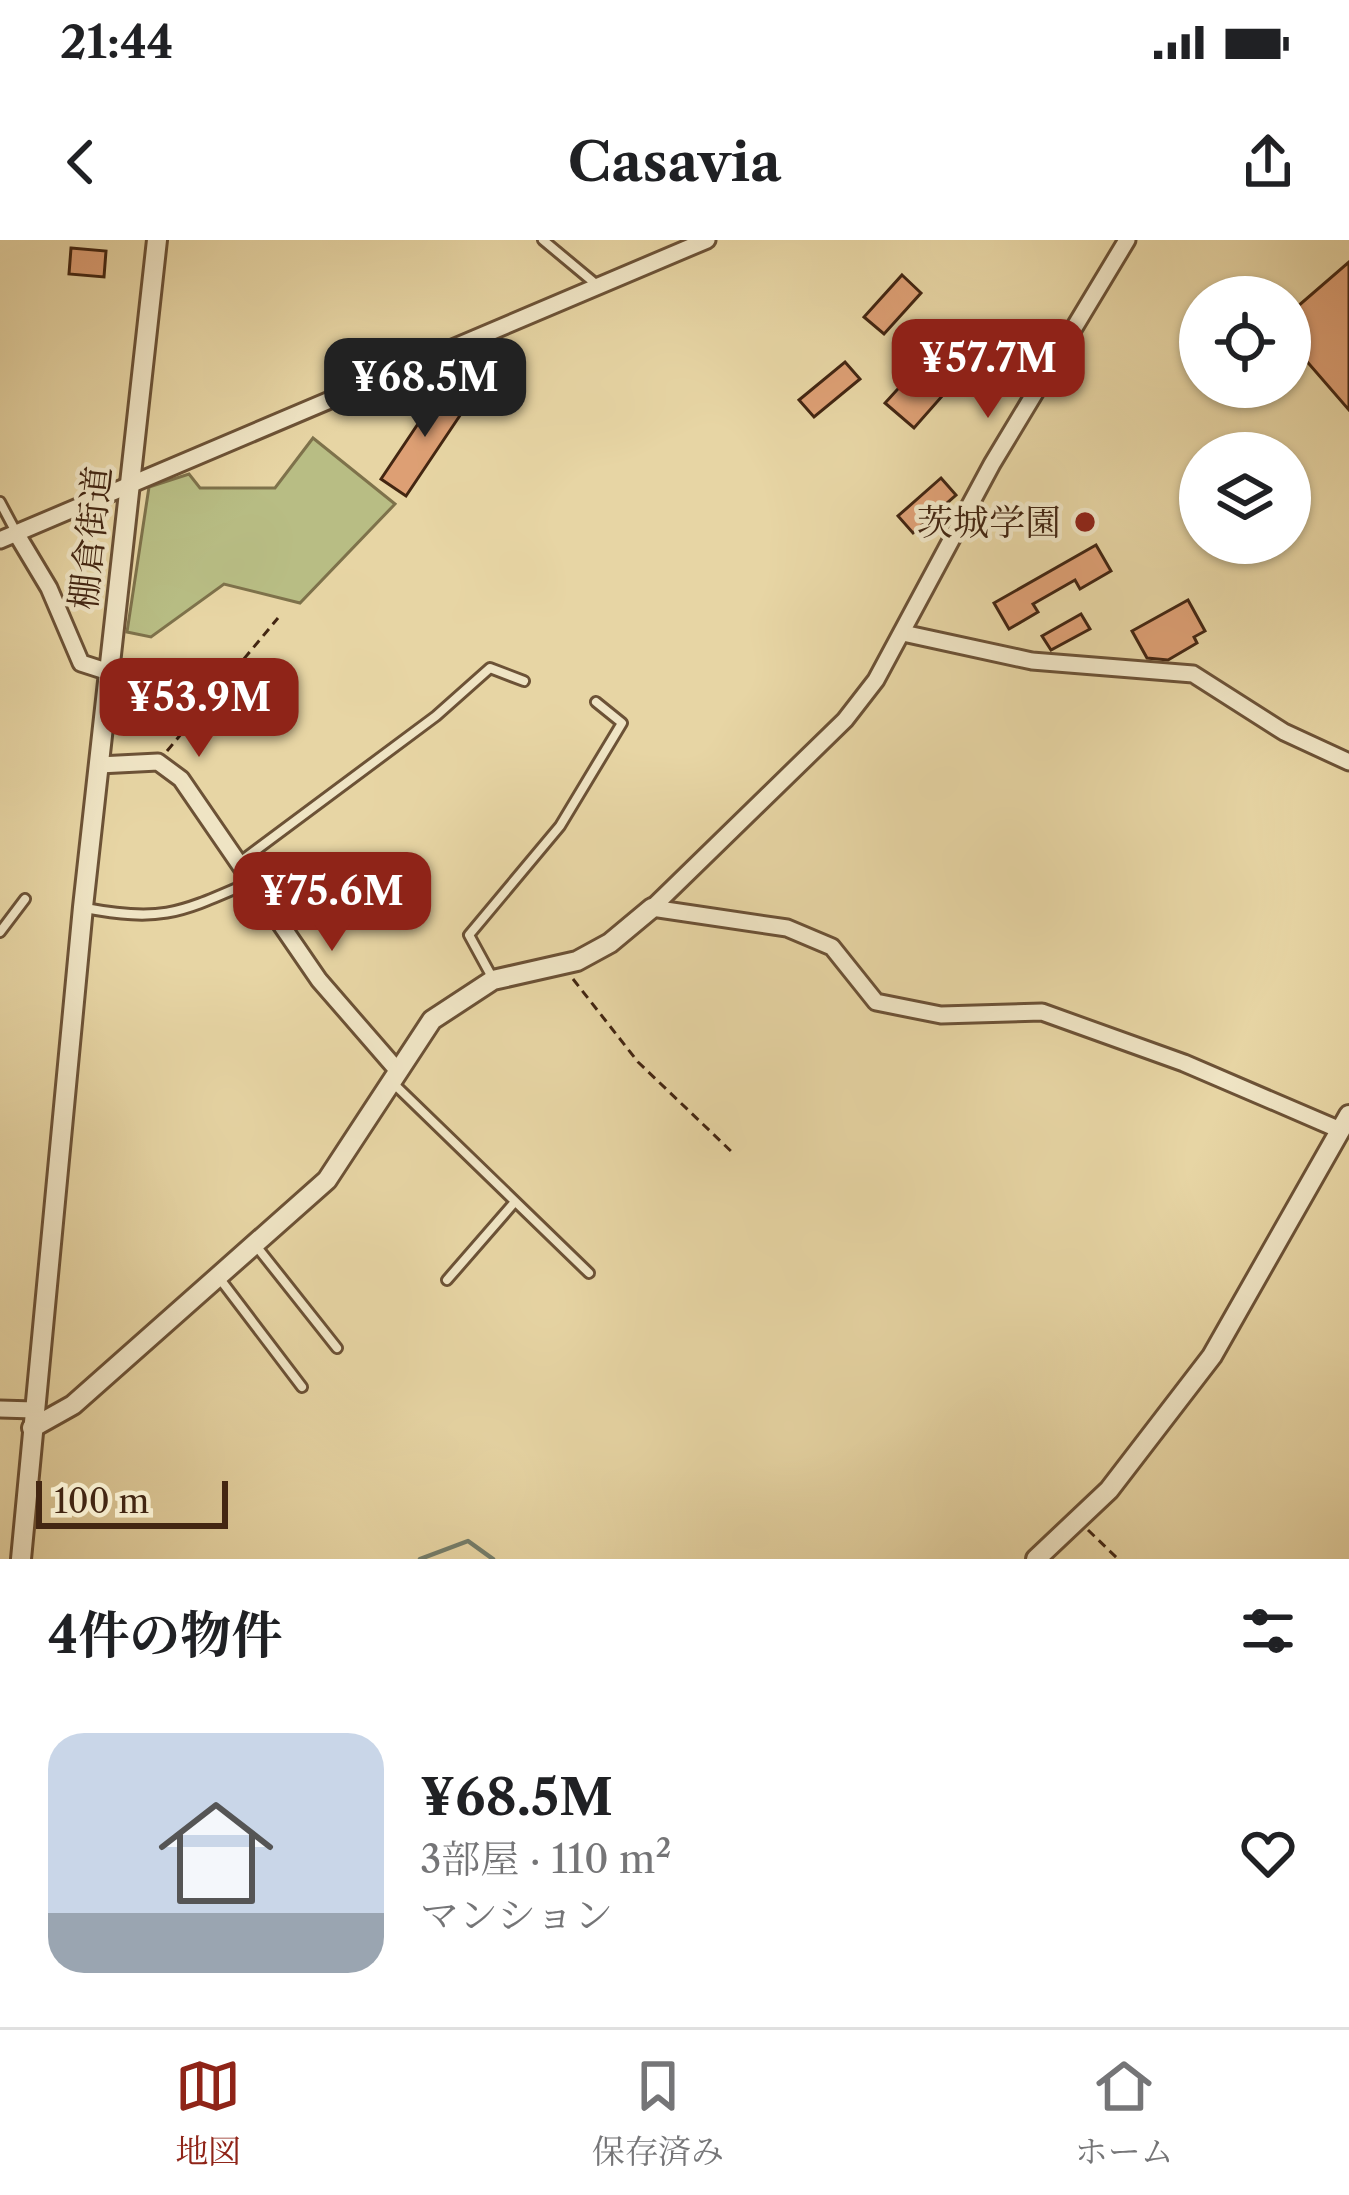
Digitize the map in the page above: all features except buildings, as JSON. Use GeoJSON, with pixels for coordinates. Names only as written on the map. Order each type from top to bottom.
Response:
{"type":"FeatureCollection","features":[{"type":"Feature","properties":{"kind":"street","name":"棚倉街道"},"geometry":{"type":"LineString","coordinates":[[21,1559],[83,907],[158,240]]}},
{"type":"Feature","properties":{"kind":"street"},"geometry":{"type":"LineString","coordinates":[[109,672],[81,663],[49,588],[8,537],[707,240]]}},
{"type":"Feature","properties":{"kind":"street"},"geometry":{"type":"LineString","coordinates":[[0,1409],[33,1419],[73,1405],[327,1180],[432,1020],[494,980],[562,965],[610,943],[845,720],[903,633],[992,464],[1127,240]]}},
{"type":"Feature","properties":{"kind":"street"},"geometry":{"type":"LineString","coordinates":[[903,633],[1032,662],[1193,674],[1284,732],[1349,762]]}},
{"type":"Feature","properties":{"kind":"street"},"geometry":{"type":"LineString","coordinates":[[99,765],[158,762],[182,778],[319,980],[395,1077]]}},
{"type":"Feature","properties":{"kind":"street"},"geometry":{"type":"LineString","coordinates":[[652,908],[787,928],[832,947],[876,1003],[941,1015],[1042,1012],[1344,1123],[1212,1356],[1142,1450],[1078,1521],[1036,1559]]}},
{"type":"Feature","properties":{"kind":"lane"},"geometry":{"type":"LineString","coordinates":[[543,240],[598,286]]}},
{"type":"Feature","properties":{"kind":"lane"},"geometry":{"type":"LineString","coordinates":[[0,502],[8,537]]}},
{"type":"Feature","properties":{"kind":"lane"},"geometry":{"type":"LineString","coordinates":[[240,862],[436,716],[490,668],[524,681]]}},
{"type":"Feature","properties":{"kind":"lane"},"geometry":{"type":"LineString","coordinates":[[494,980],[469,935],[560,826],[622,722],[596,702]]}},
{"type":"Feature","properties":{"kind":"lane"},"geometry":{"type":"LineString","coordinates":[[83,907],[137,917],[174,915],[253,881]]}},
{"type":"Feature","properties":{"kind":"lane"},"geometry":{"type":"LineString","coordinates":[[0,932],[25,899]]}},
{"type":"Feature","properties":{"kind":"lane"},"geometry":{"type":"LineString","coordinates":[[395,1077],[513,1204],[590,1273]]}},
{"type":"Feature","properties":{"kind":"lane"},"geometry":{"type":"LineString","coordinates":[[447,1280],[513,1204]]}},
{"type":"Feature","properties":{"kind":"lane"},"geometry":{"type":"LineString","coordinates":[[256,1246],[337,1348]]}},
{"type":"Feature","properties":{"kind":"lane"},"geometry":{"type":"LineString","coordinates":[[219,1278],[302,1387]]}},
{"type":"Feature","properties":{"kind":"path"},"geometry":{"type":"LineString","coordinates":[[158,762],[278,618]]}},
{"type":"Feature","properties":{"kind":"path"},"geometry":{"type":"LineString","coordinates":[[562,965],[638,1062],[734,1154]]}},
{"type":"Feature","properties":{"kind":"path"},"geometry":{"type":"LineString","coordinates":[[1078,1521],[1118,1559]]}},
{"type":"Feature","properties":{"kind":"green space"},"geometry":{"type":"Polygon","coordinates":[[[313,438],[395,504],[300,603],[224,584],[151,637],[127,632],[149,487],[189,474],[200,488],[275,488],[313,438]]]}},
{"type":"Feature","properties":{"kind":"waterway"},"geometry":{"type":"LineString","coordinates":[[420,1559],[468,1541],[493,1559]]}},
{"type":"Feature","properties":{"kind":"place","name":"茨城学園"},"geometry":{"type":"Point","coordinates":[1085,522]}}]}
